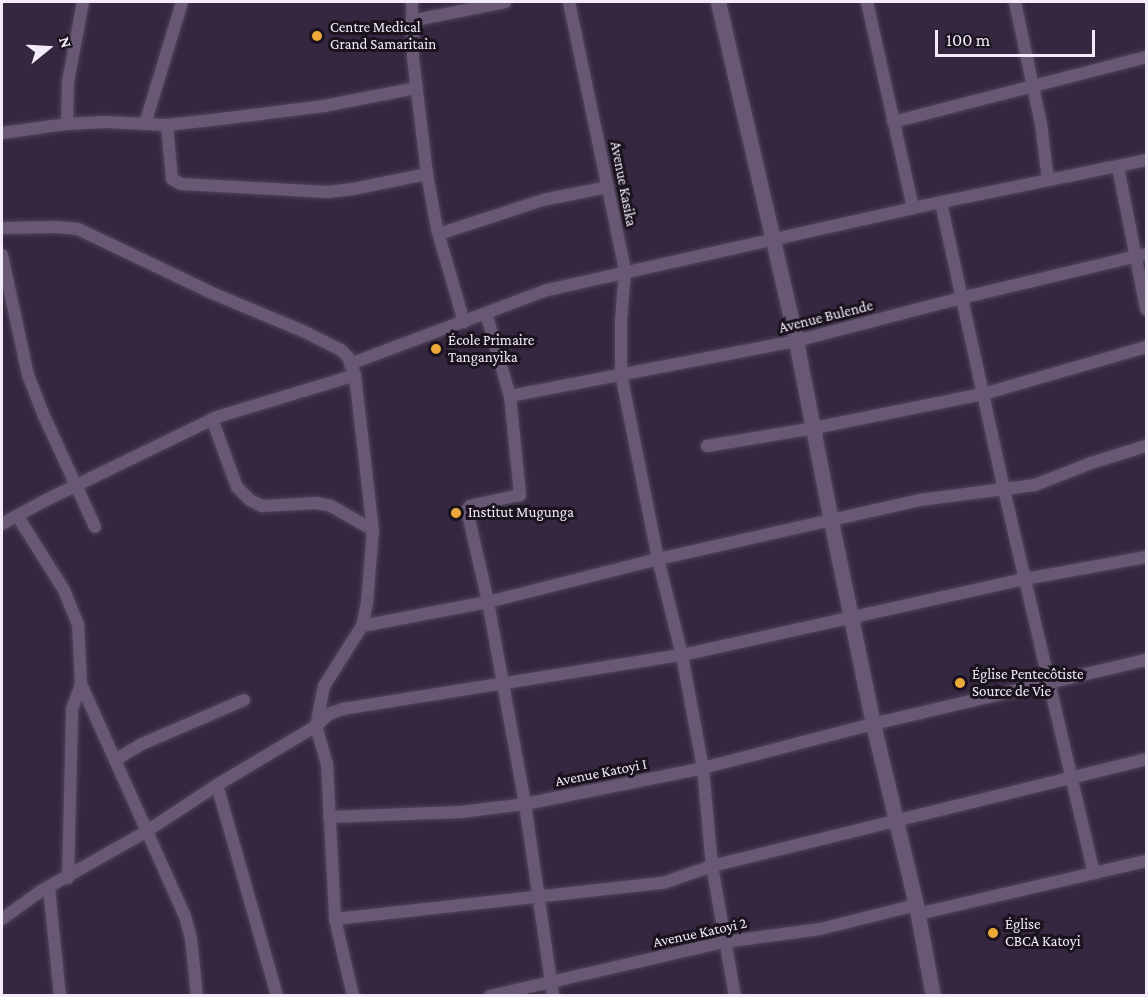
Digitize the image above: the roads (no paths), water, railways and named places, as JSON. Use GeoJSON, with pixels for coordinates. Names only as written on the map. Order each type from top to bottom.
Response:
{"type":"FeatureCollection","features":[{"type":"Feature","properties":{"kind":"street"},"geometry":{"type":"LineString","coordinates":[[67,124],[68,81],[82,2]]}},
{"type":"Feature","properties":{"kind":"street"},"geometry":{"type":"LineString","coordinates":[[145,124],[182,2]]}},
{"type":"Feature","properties":{"kind":"street"},"geometry":{"type":"LineString","coordinates":[[412,2],[411,21],[427,174],[439,234],[464,322]]}},
{"type":"Feature","properties":{"kind":"street"},"geometry":{"type":"LineString","coordinates":[[411,21],[505,2]]}},
{"type":"Feature","properties":{"kind":"street","name":"Avenue Kasika"},"geometry":{"type":"LineString","coordinates":[[569,2],[625,271],[621,321],[621,374],[658,559],[682,655],[703,768],[712,866],[735,996]]}},
{"type":"Feature","properties":{"kind":"street"},"geometry":{"type":"LineString","coordinates":[[718,2],[796,341],[873,724],[898,820],[933,996]]}},
{"type":"Feature","properties":{"kind":"street"},"geometry":{"type":"LineString","coordinates":[[867,2],[913,208]]}},
{"type":"Feature","properties":{"kind":"street"},"geometry":{"type":"LineString","coordinates":[[1015,2],[1033,85],[1048,180]]}},
{"type":"Feature","properties":{"kind":"street"},"geometry":{"type":"LineString","coordinates":[[893,122],[1146,57]]}},
{"type":"Feature","properties":{"kind":"street"},"geometry":{"type":"LineString","coordinates":[[2,133],[67,124],[167,125],[303,110],[417,88]]}},
{"type":"Feature","properties":{"kind":"street"},"geometry":{"type":"LineString","coordinates":[[167,125],[172,179],[181,184],[328,192],[427,174]]}},
{"type":"Feature","properties":{"kind":"street"},"geometry":{"type":"LineString","coordinates":[[2,524],[76,485],[213,419],[352,370],[486,313],[548,290],[913,208],[1146,160]]}},
{"type":"Feature","properties":{"kind":"street"},"geometry":{"type":"LineString","coordinates":[[1118,167],[1141,255],[1146,309]]}},
{"type":"Feature","properties":{"kind":"street"},"geometry":{"type":"LineString","coordinates":[[439,234],[543,200],[608,187]]}},
{"type":"Feature","properties":{"kind":"street"},"geometry":{"type":"LineString","coordinates":[[941,203],[982,394],[1094,874]]}},
{"type":"Feature","properties":{"kind":"street"},"geometry":{"type":"LineString","coordinates":[[2,228],[56,227],[78,230],[212,293],[303,331],[341,351],[352,370],[373,530],[367,603],[362,626],[324,686],[316,726],[327,764],[335,920],[353,996]]}},
{"type":"Feature","properties":{"kind":"street"},"geometry":{"type":"LineString","coordinates":[[2,255],[28,375],[95,526]]}},
{"type":"Feature","properties":{"kind":"street","name":"Avenue Bulende"},"geometry":{"type":"LineString","coordinates":[[510,396],[796,341],[961,298],[1141,255]]}},
{"type":"Feature","properties":{"kind":"street"},"geometry":{"type":"LineString","coordinates":[[486,313],[510,396],[520,496],[470,506],[467,510],[488,602],[525,804],[554,996]]}},
{"type":"Feature","properties":{"kind":"street"},"geometry":{"type":"LineString","coordinates":[[707,446],[814,428],[982,394],[1146,348]]}},
{"type":"Feature","properties":{"kind":"street"},"geometry":{"type":"LineString","coordinates":[[213,419],[237,487],[250,500],[262,506],[316,503],[331,506],[373,530]]}},
{"type":"Feature","properties":{"kind":"street"},"geometry":{"type":"LineString","coordinates":[[362,626],[488,602],[658,559],[945,495],[1035,485],[1091,463],[1146,446]]}},
{"type":"Feature","properties":{"kind":"street"},"geometry":{"type":"LineString","coordinates":[[18,517],[64,590],[78,624],[81,684],[185,916],[191,939],[197,996]]}},
{"type":"Feature","properties":{"kind":"street"},"geometry":{"type":"LineString","coordinates":[[2,920],[49,888],[147,831],[217,784],[316,726],[329,714],[343,709],[682,655],[1025,579],[1146,556]]}},
{"type":"Feature","properties":{"kind":"street","name":"Avenue Katoyi I"},"geometry":{"type":"LineString","coordinates":[[329,817],[457,812],[525,804],[703,768],[873,724],[1146,660]]}},
{"type":"Feature","properties":{"kind":"street"},"geometry":{"type":"LineString","coordinates":[[68,878],[72,709],[81,684]]}},
{"type":"Feature","properties":{"kind":"street"},"geometry":{"type":"LineString","coordinates":[[115,760],[151,740],[244,700]]}},
{"type":"Feature","properties":{"kind":"street"},"geometry":{"type":"LineString","coordinates":[[335,920],[663,883],[712,866],[1146,759]]}},
{"type":"Feature","properties":{"kind":"street"},"geometry":{"type":"LineString","coordinates":[[217,784],[277,996]]}},
{"type":"Feature","properties":{"kind":"street","name":"Avenue Katoyi 2"},"geometry":{"type":"LineString","coordinates":[[490,996],[724,942],[820,928],[1094,874],[1146,861]]}},
{"type":"Feature","properties":{"kind":"street"},"geometry":{"type":"LineString","coordinates":[[49,888],[60,996]]}},
{"type":"Feature","properties":{"kind":"place","name":"Centre Medical Grand Samaritain"},"geometry":{"type":"Point","coordinates":[317,36]}},
{"type":"Feature","properties":{"kind":"place","name":"École Primaire Tanganyika"},"geometry":{"type":"Point","coordinates":[436,349]}},
{"type":"Feature","properties":{"kind":"place","name":"Institut Mugunga"},"geometry":{"type":"Point","coordinates":[456,513]}},
{"type":"Feature","properties":{"kind":"place","name":"Église Pentecôtiste Source de Vie"},"geometry":{"type":"Point","coordinates":[960,683]}},
{"type":"Feature","properties":{"kind":"place","name":"Église CBCA Katoyi"},"geometry":{"type":"Point","coordinates":[993,933]}}]}
